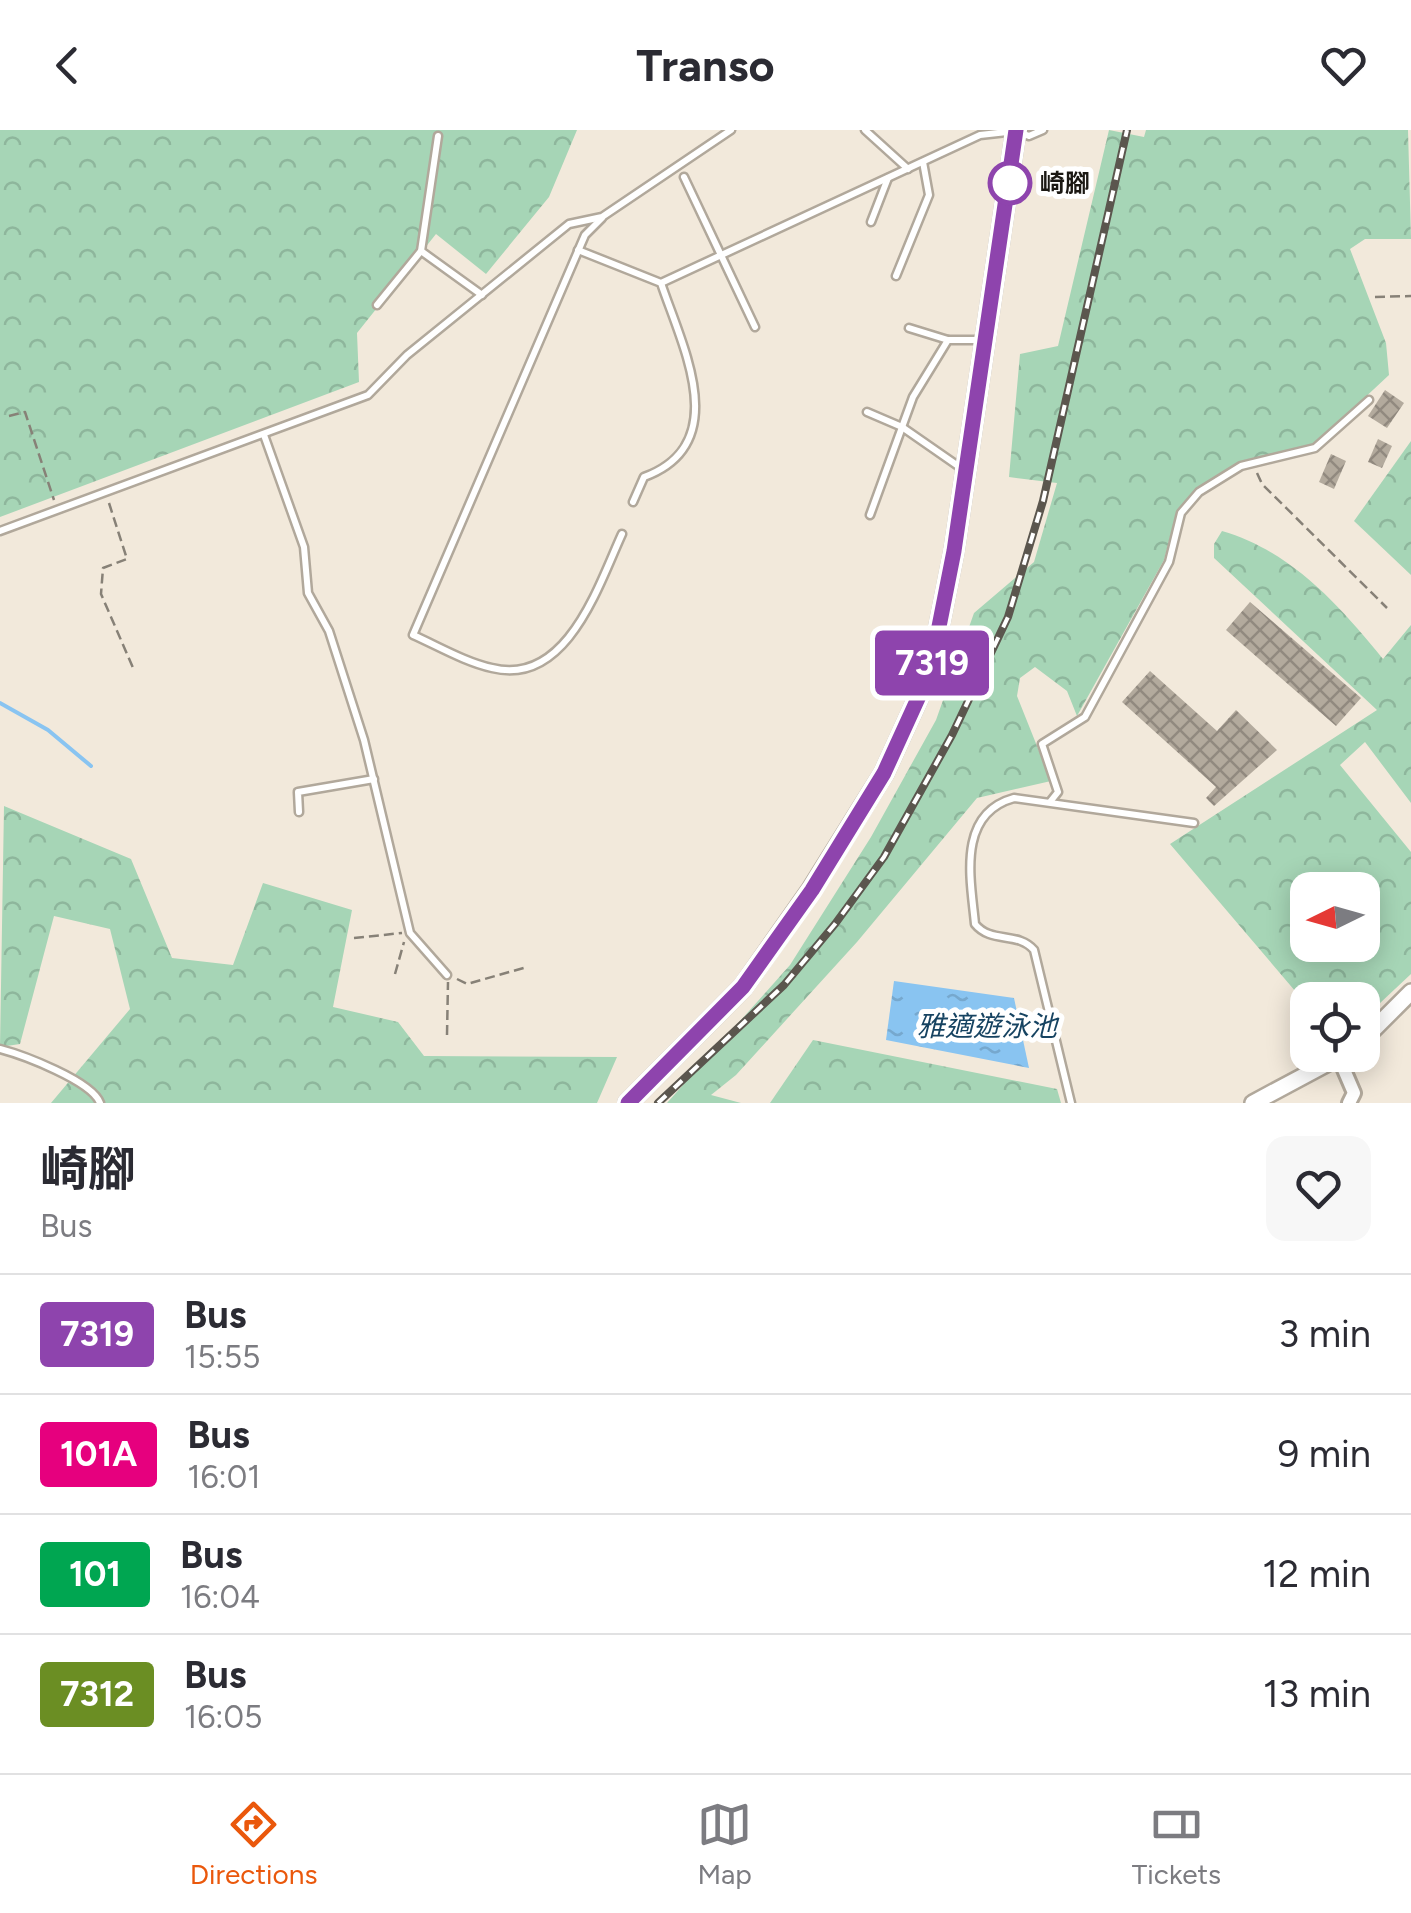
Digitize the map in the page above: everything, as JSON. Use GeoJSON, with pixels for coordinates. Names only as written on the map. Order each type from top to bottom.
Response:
{"type":"FeatureCollection","features":[{"type":"Feature","properties":{"kind":"main road"},"geometry":{"type":"LineString","coordinates":[[628,1103],[743,987],[812,890],[884,773],[930,672],[966,471],[1016,130]]}},
{"type":"Feature","properties":{"kind":"street"},"geometry":{"type":"LineString","coordinates":[[1380,1023],[1411,992]]}},
{"type":"Feature","properties":{"kind":"street"},"geometry":{"type":"LineString","coordinates":[[1253,1103],[1311,1072]]}},
{"type":"Feature","properties":{"kind":"street"},"geometry":{"type":"LineString","coordinates":[[1347,1072],[1354,1093],[1349,1103]]}},
{"type":"Feature","properties":{"kind":"lane"},"geometry":{"type":"LineString","coordinates":[[622,534],[574,633],[530,666],[492,668],[412,636],[585,235],[602,217],[731,130]]}},
{"type":"Feature","properties":{"kind":"lane"},"geometry":{"type":"LineString","coordinates":[[865,130],[908,169]]}},
{"type":"Feature","properties":{"kind":"lane"},"geometry":{"type":"LineString","coordinates":[[578,250],[661,283],[980,135],[1016,130],[1029,136],[1044,130]]}},
{"type":"Feature","properties":{"kind":"lane"},"geometry":{"type":"LineString","coordinates":[[378,304],[421,250],[438,136]]}},
{"type":"Feature","properties":{"kind":"lane"},"geometry":{"type":"LineString","coordinates":[[896,276],[929,195],[923,162]]}},
{"type":"Feature","properties":{"kind":"lane"},"geometry":{"type":"LineString","coordinates":[[684,178],[755,327]]}},
{"type":"Feature","properties":{"kind":"lane"},"geometry":{"type":"LineString","coordinates":[[871,222],[888,178]]}},
{"type":"Feature","properties":{"kind":"lane"},"geometry":{"type":"LineString","coordinates":[[0,531],[368,396],[408,356],[569,224],[602,217]]}},
{"type":"Feature","properties":{"kind":"lane"},"geometry":{"type":"LineString","coordinates":[[421,250],[482,295]]}},
{"type":"Feature","properties":{"kind":"lane"},"geometry":{"type":"LineString","coordinates":[[633,502],[644,477],[666,469],[687,443],[697,412],[694,380],[661,283]]}},
{"type":"Feature","properties":{"kind":"lane"},"geometry":{"type":"LineString","coordinates":[[909,328],[948,340],[986,340]]}},
{"type":"Feature","properties":{"kind":"lane"},"geometry":{"type":"LineString","coordinates":[[870,514],[912,397],[948,340]]}},
{"type":"Feature","properties":{"kind":"lane"},"geometry":{"type":"LineString","coordinates":[[1050,802],[1058,792],[1042,749],[1044,739],[1079,724],[1096,699],[1108,667],[1144,613],[1170,562],[1180,513],[1199,492],[1226,474],[1316,448],[1369,400]]}},
{"type":"Feature","properties":{"kind":"lane"},"geometry":{"type":"LineString","coordinates":[[867,412],[902,427],[966,471]]}},
{"type":"Feature","properties":{"kind":"lane"},"geometry":{"type":"LineString","coordinates":[[264,435],[304,547],[308,593],[329,630],[374,779],[410,932],[447,974]]}},
{"type":"Feature","properties":{"kind":"lane"},"geometry":{"type":"LineString","coordinates":[[300,812],[298,792],[374,779]]}},
{"type":"Feature","properties":{"kind":"lane"},"geometry":{"type":"LineString","coordinates":[[1071,1103],[1034,950],[1023,941],[988,935],[975,924],[968,851],[977,832],[1004,801],[1050,802],[1084,811],[1194,824]]}},
{"type":"Feature","properties":{"kind":"lane"},"geometry":{"type":"LineString","coordinates":[[0,1049],[60,1073],[97,1095],[100,1103]]}},
{"type":"Feature","properties":{"kind":"path"},"geometry":{"type":"LineString","coordinates":[[1375,298],[1411,296]]}},
{"type":"Feature","properties":{"kind":"path"},"geometry":{"type":"LineString","coordinates":[[10,416],[25,412],[58,512]]}},
{"type":"Feature","properties":{"kind":"path"},"geometry":{"type":"LineString","coordinates":[[1254,464],[1262,484],[1387,608]]}},
{"type":"Feature","properties":{"kind":"path"},"geometry":{"type":"LineString","coordinates":[[106,495],[127,559],[103,568],[101,594],[134,670]]}},
{"type":"Feature","properties":{"kind":"path"},"geometry":{"type":"LineString","coordinates":[[354,938],[410,932]]}},
{"type":"Feature","properties":{"kind":"path"},"geometry":{"type":"LineString","coordinates":[[395,974],[400,950],[410,932]]}},
{"type":"Feature","properties":{"kind":"path"},"geometry":{"type":"LineString","coordinates":[[447,1035],[447,974],[467,984],[527,967]]}},
{"type":"Feature","properties":{"kind":"green space"},"geometry":{"type":"Polygon","coordinates":[[[0,130],[577,130],[549,197],[486,274],[436,234],[357,333],[359,382],[0,517],[0,130]]]}},
{"type":"Feature","properties":{"kind":"green space"},"geometry":{"type":"Polygon","coordinates":[[[1109,130],[1144,137],[1146,130],[1408,130],[1411,239],[1365,239],[1350,249],[1386,343],[1389,375],[1314,445],[1241,461],[1197,489],[1177,510],[1164,560],[1077,716],[1067,691],[1035,667],[1020,678],[1017,696],[1051,781],[977,798],[857,942],[736,1075],[711,1095],[741,1103],[667,1103],[790,965],[871,837],[936,720],[974,613],[1034,562],[1057,483],[1009,477],[1020,354],[1058,346],[1109,130]]]}},
{"type":"Feature","properties":{"kind":"green space"},"geometry":{"type":"Polygon","coordinates":[[[1411,441],[1411,575],[1354,521],[1411,441]]]}},
{"type":"Feature","properties":{"kind":"green space"},"geometry":{"type":"Polygon","coordinates":[[[1222,531],[1270,552],[1312,582],[1383,659],[1411,625],[1411,803],[1365,742],[1340,765],[1411,852],[1411,974],[1380,1003],[1380,982],[1290,982],[1290,985],[1170,844],[1377,710],[1214,558],[1214,544],[1222,531]]]}},
{"type":"Feature","properties":{"kind":"green space"},"geometry":{"type":"Polygon","coordinates":[[[4,806],[131,859],[172,958],[233,965],[263,883],[352,910],[333,1007],[398,1022],[424,1056],[617,1057],[597,1103],[51,1103],[130,1009],[110,929],[54,916],[20,1044],[0,1047],[4,806]]]}},
{"type":"Feature","properties":{"kind":"green space"},"geometry":{"type":"Polygon","coordinates":[[[813,1040],[1057,1089],[1061,1103],[770,1103],[813,1040]]]}},
{"type":"Feature","properties":{"kind":"water","name":"雅適遊泳池"},"geometry":{"type":"Polygon","coordinates":[[[894,981],[1014,998],[1029,1068],[886,1040],[894,981]]]}},
{"type":"Feature","properties":{"kind":"building"},"geometry":{"type":"Polygon","coordinates":[[[1385,390],[1404,403],[1387,428],[1368,416],[1385,390]]]}},
{"type":"Feature","properties":{"kind":"building"},"geometry":{"type":"Polygon","coordinates":[[[1378,439],[1392,446],[1382,468],[1368,462],[1378,439]]]}},
{"type":"Feature","properties":{"kind":"building"},"geometry":{"type":"Polygon","coordinates":[[[1331,454],[1346,461],[1334,489],[1319,482],[1331,454]]]}},
{"type":"Feature","properties":{"kind":"building"},"geometry":{"type":"Polygon","coordinates":[[[1250,602],[1361,698],[1336,726],[1226,630],[1250,602]]]}},
{"type":"Feature","properties":{"kind":"building"},"geometry":{"type":"Polygon","coordinates":[[[1150,671],[1217,731],[1236,710],[1277,750],[1214,806],[1206,798],[1216,787],[1122,702],[1150,671]]]}},
{"type":"Feature","properties":{"kind":"waterway"},"geometry":{"type":"LineString","coordinates":[[0,703],[48,730],[91,766]]}},
{"type":"Feature","properties":{"kind":"railway"},"geometry":{"type":"LineString","coordinates":[[658,1103],[784,985],[835,924],[884,857],[952,735],[1008,617],[1043,501],[1127,130]]}},
{"type":"Feature","properties":{"kind":"bus line","name":"7319"},"geometry":{"type":"LineString","coordinates":[[628,1103],[743,987],[812,890],[884,773],[930,672],[954,551],[1016,130]]}},
{"type":"Feature","properties":{"kind":"place","name":"崎腳"},"geometry":{"type":"Point","coordinates":[1010,183]}}]}
